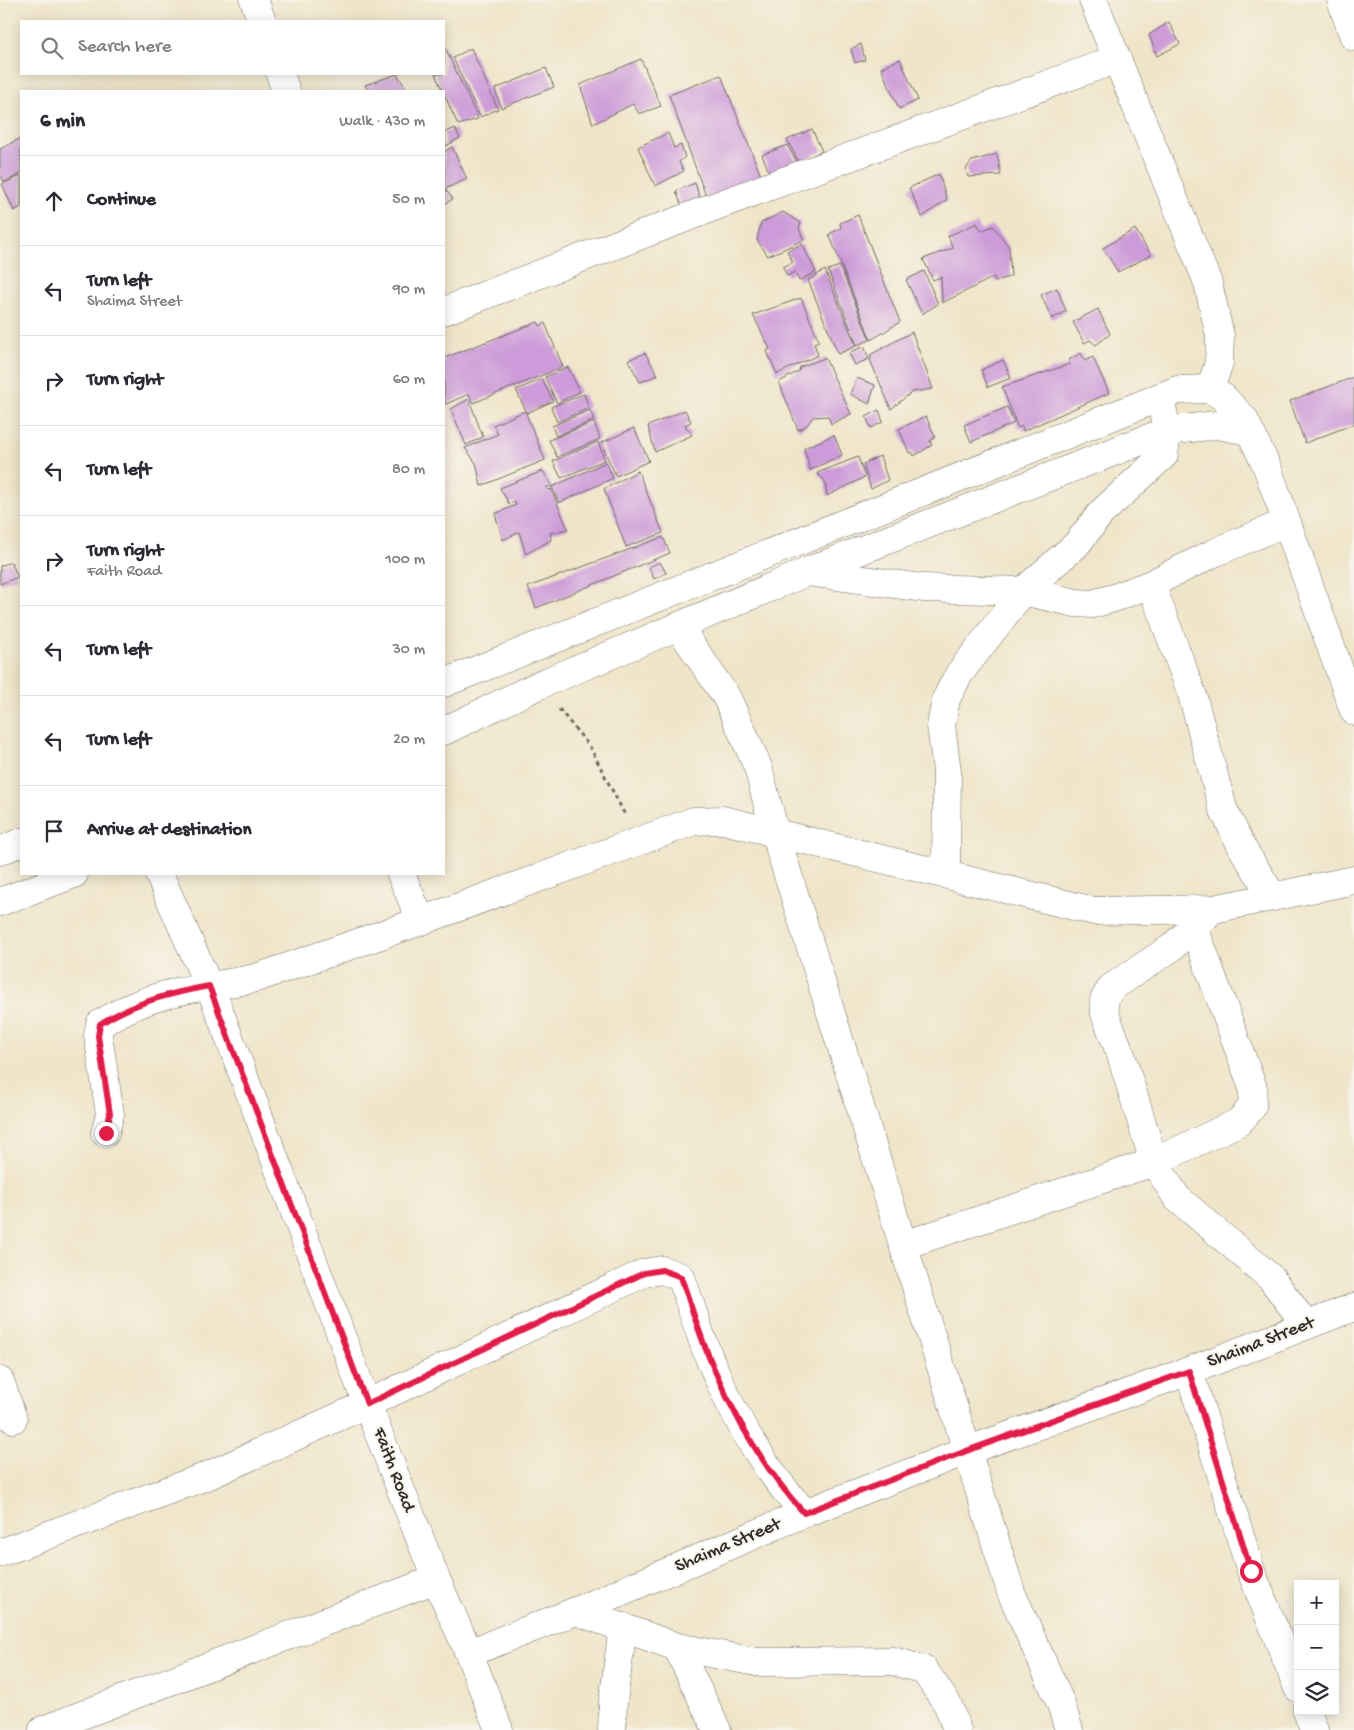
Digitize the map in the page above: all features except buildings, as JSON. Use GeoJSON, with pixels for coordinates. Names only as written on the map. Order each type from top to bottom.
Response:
{"type":"FeatureCollection","features":[{"type":"Feature","properties":{"kind":"street"},"geometry":{"type":"LineString","coordinates":[[254,0],[262,20]]}},
{"type":"Feature","properties":{"kind":"street"},"geometry":{"type":"LineString","coordinates":[[1093,0],[1208,283],[1220,336],[1219,363],[1210,390]]}},
{"type":"Feature","properties":{"kind":"street"},"geometry":{"type":"LineString","coordinates":[[1341,0],[1354,36]]}},
{"type":"Feature","properties":{"kind":"street"},"geometry":{"type":"LineString","coordinates":[[445,311],[724,203],[1117,59]]}},
{"type":"Feature","properties":{"kind":"street"},"geometry":{"type":"LineString","coordinates":[[280,75],[286,90]]}},
{"type":"Feature","properties":{"kind":"street"},"geometry":{"type":"LineString","coordinates":[[445,684],[1178,390],[1210,390],[1223,397],[1244,419],[1266,467],[1354,710]]}},
{"type":"Feature","properties":{"kind":"street"},"geometry":{"type":"LineString","coordinates":[[946,873],[947,771],[941,726],[946,699],[959,674],[1023,591],[1076,545],[1101,513],[1164,455],[1167,431],[1160,397]]}},
{"type":"Feature","properties":{"kind":"street"},"geometry":{"type":"LineString","coordinates":[[445,731],[539,686],[806,572],[1167,431],[1217,425],[1249,431]]}},
{"type":"Feature","properties":{"kind":"street"},"geometry":{"type":"LineString","coordinates":[[806,572],[923,588],[1023,591],[1076,603],[1092,604],[1151,584],[1216,552],[1286,522]]}},
{"type":"Feature","properties":{"kind":"street"},"geometry":{"type":"LineString","coordinates":[[1151,584],[1192,694],[1223,809],[1244,851],[1272,897]]}},
{"type":"Feature","properties":{"kind":"street"},"geometry":{"type":"LineString","coordinates":[[679,627],[727,698],[758,767],[775,833],[969,1450],[1011,1592],[1062,1704],[1069,1730]]}},
{"type":"Feature","properties":{"kind":"street"},"geometry":{"type":"LineString","coordinates":[[106,1133],[110,1114],[98,1036],[100,1024],[116,1013],[174,992],[239,983],[259,977],[421,921],[694,821],[723,820],[1094,910],[1214,908],[1354,880]]}},
{"type":"Feature","properties":{"kind":"street"},"geometry":{"type":"LineString","coordinates":[[0,902],[71,875]]}},
{"type":"Feature","properties":{"kind":"street","name":"Faith Road"},"geometry":{"type":"LineString","coordinates":[[159,875],[209,986],[367,1404],[436,1579],[469,1653],[494,1728]]}},
{"type":"Feature","properties":{"kind":"street"},"geometry":{"type":"LineString","coordinates":[[401,875],[421,921]]}},
{"type":"Feature","properties":{"kind":"street"},"geometry":{"type":"LineString","coordinates":[[1214,908],[1171,948],[1111,988],[1104,1000],[1105,1014],[1121,1055],[1154,1162],[1177,1198],[1270,1278],[1306,1326]]}},
{"type":"Feature","properties":{"kind":"street"},"geometry":{"type":"LineString","coordinates":[[904,1245],[1154,1162],[1239,1122],[1252,1107],[1253,1088],[1194,927]]}},
{"type":"Feature","properties":{"kind":"street"},"geometry":{"type":"LineString","coordinates":[[0,1553],[207,1476],[367,1404],[644,1273],[662,1270],[681,1277],[715,1372],[761,1459],[782,1489],[804,1513]]}},
{"type":"Feature","properties":{"kind":"street","name":"Shaima Street"},"geometry":{"type":"LineString","coordinates":[[469,1653],[576,1611],[804,1513],[969,1450],[1189,1371],[1354,1306]]}},
{"type":"Feature","properties":{"kind":"street"},"geometry":{"type":"LineString","coordinates":[[1189,1371],[1251,1571],[1294,1678]]}},
{"type":"Feature","properties":{"kind":"street"},"geometry":{"type":"LineString","coordinates":[[0,1381],[13,1419]]}},
{"type":"Feature","properties":{"kind":"street"},"geometry":{"type":"LineString","coordinates":[[43,1730],[436,1579]]}},
{"type":"Feature","properties":{"kind":"street"},"geometry":{"type":"LineString","coordinates":[[576,1611],[677,1647],[757,1662],[893,1661],[924,1670],[948,1705],[957,1730]]}},
{"type":"Feature","properties":{"kind":"street"},"geometry":{"type":"LineString","coordinates":[[612,1730],[613,1702],[623,1627]]}},
{"type":"Feature","properties":{"kind":"street"},"geometry":{"type":"LineString","coordinates":[[677,1647],[717,1730]]}},
{"type":"Feature","properties":{"kind":"street"},"geometry":{"type":"LineString","coordinates":[[1308,1715],[1314,1730]]}},
{"type":"Feature","properties":{"kind":"path"},"geometry":{"type":"LineString","coordinates":[[539,686],[590,747],[639,842]]}},
{"type":"Feature","properties":{"kind":"route"},"geometry":{"type":"LineString","coordinates":[[106,1133],[110,1114],[98,1036],[100,1024],[116,1013],[174,992],[209,986],[367,1404],[644,1273],[662,1270],[681,1277],[715,1372],[761,1459],[782,1489],[804,1513],[969,1450],[1189,1371],[1251,1571]]}}]}
